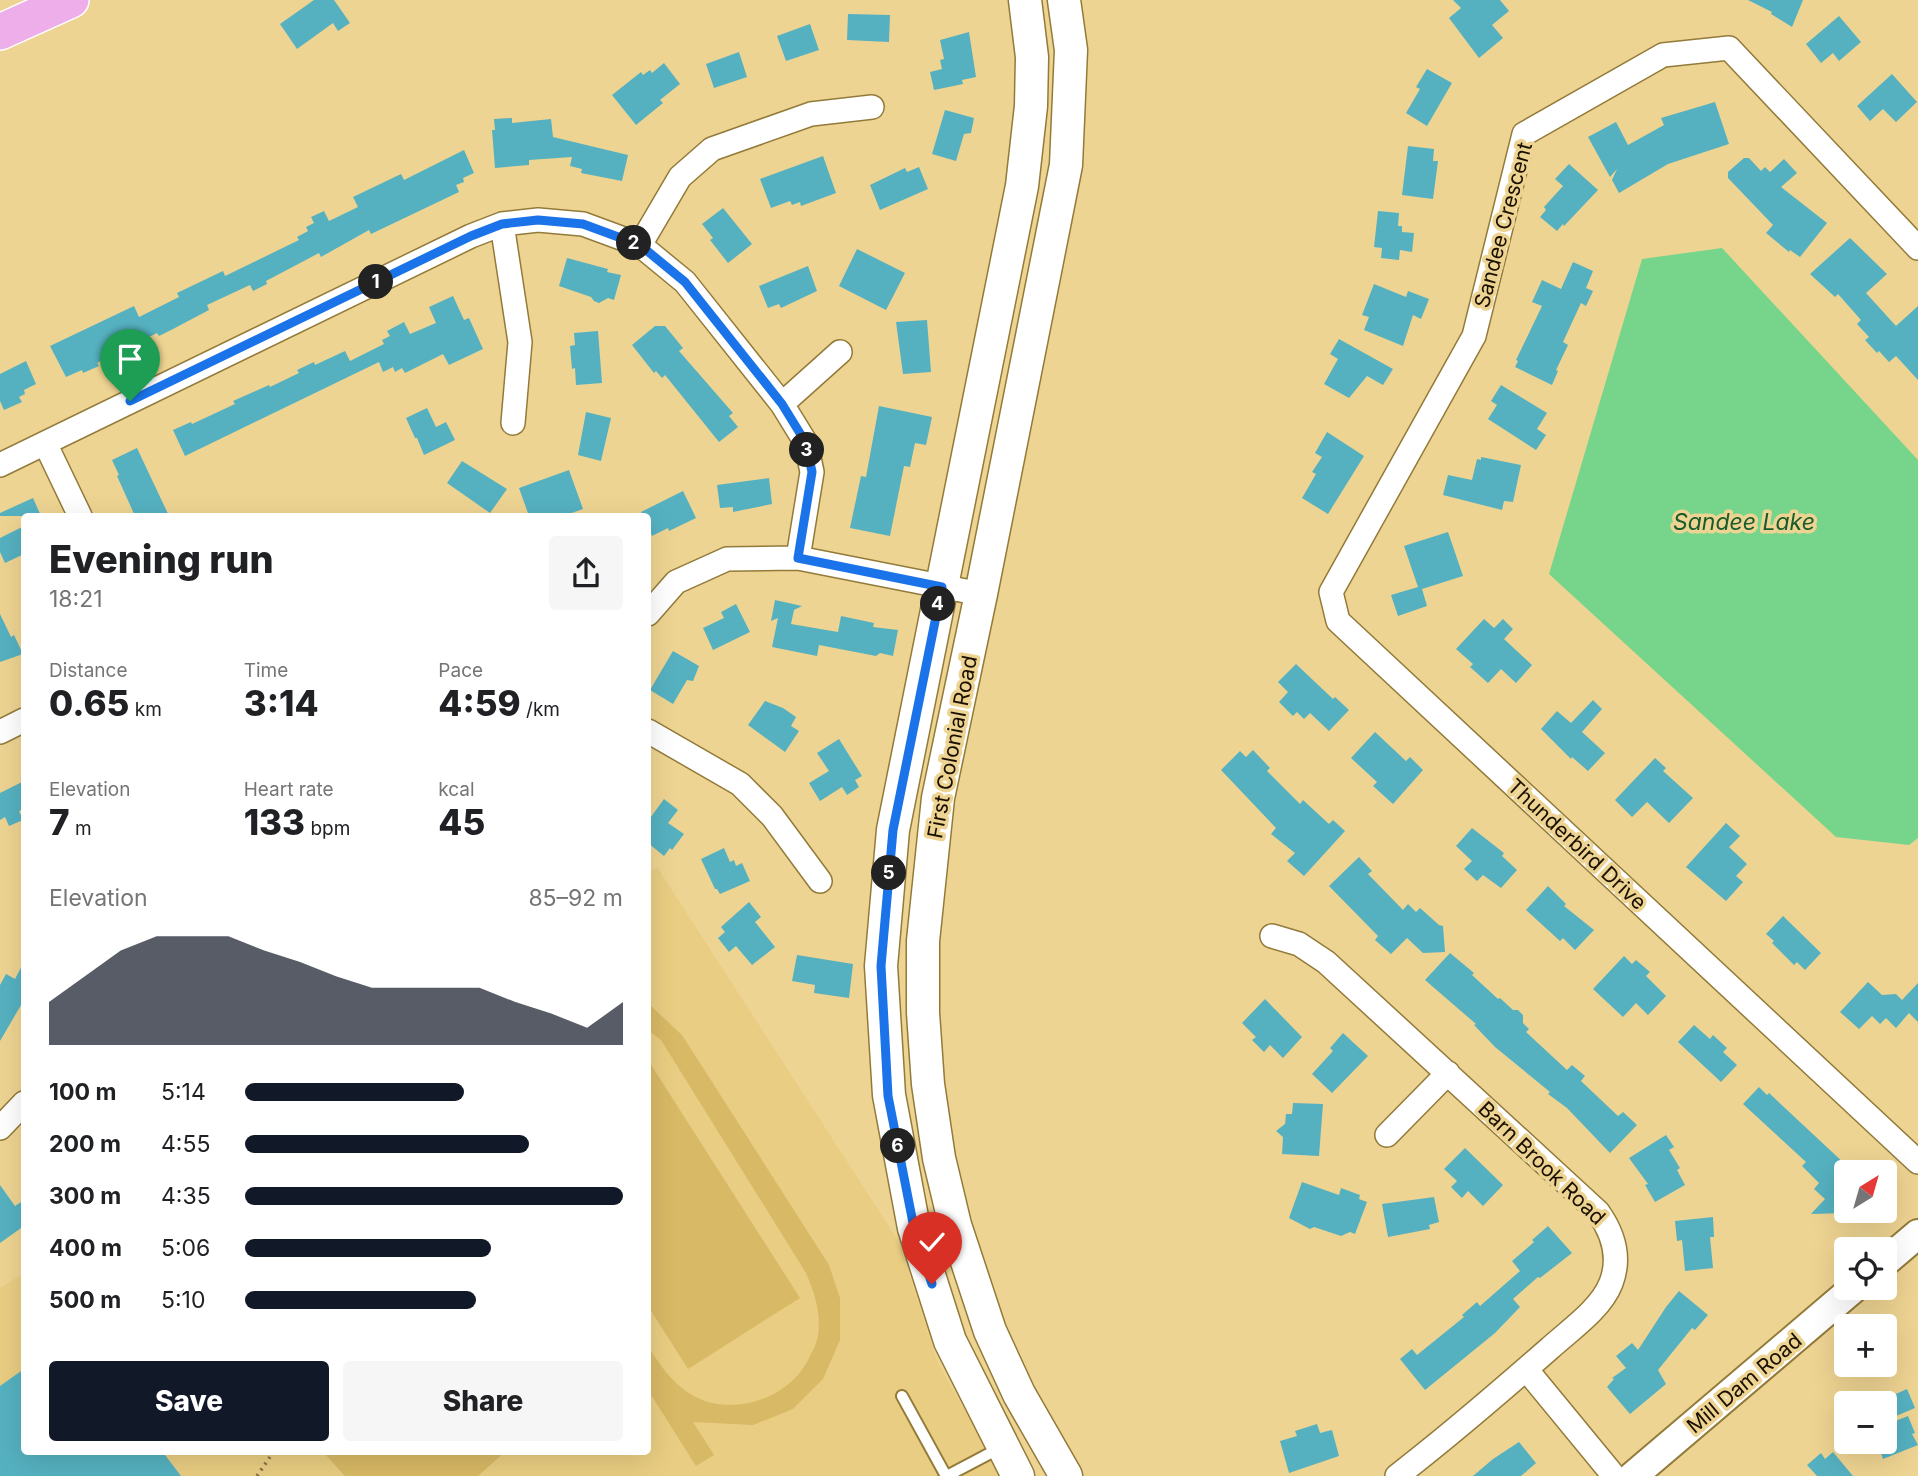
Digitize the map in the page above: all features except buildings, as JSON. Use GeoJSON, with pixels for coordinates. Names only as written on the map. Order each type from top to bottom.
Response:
{"type":"FeatureCollection","features":[{"type":"Feature","properties":{"kind":"main road"},"geometry":{"type":"LineString","coordinates":[[0,32],[71,0]]}},
{"type":"Feature","properties":{"kind":"main road","name":"First Colonial Road"},"geometry":{"type":"LineString","coordinates":[[1018,1476],[950,1341],[914,1228],[888,1096],[881,966],[893,830],[1022,186],[1031,106],[1032,57],[1026,0]]}},
{"type":"Feature","properties":{"kind":"main road","name":"First Colonial Road"},"geometry":{"type":"LineString","coordinates":[[1064,0],[1071,50],[1066,165],[938,798],[923,942],[923,1013],[928,1084],[939,1158],[955,1225],[990,1331],[1019,1394],[1066,1476]]}},
{"type":"Feature","properties":{"kind":"street","name":"Sandee Crescent"},"geometry":{"type":"LineString","coordinates":[[1385,498],[1474,335],[1524,134],[1663,55],[1729,48],[1918,248]]}},
{"type":"Feature","properties":{"kind":"street"},"geometry":{"type":"LineString","coordinates":[[640,245],[681,177],[712,149],[811,114],[872,107]]}},
{"type":"Feature","properties":{"kind":"street"},"geometry":{"type":"LineString","coordinates":[[0,465],[471,236],[502,224],[538,220],[583,224],[640,245],[685,282],[782,404],[806,443],[812,472],[798,558]]}},
{"type":"Feature","properties":{"kind":"street"},"geometry":{"type":"LineString","coordinates":[[502,224],[520,342],[513,422]]}},
{"type":"Feature","properties":{"kind":"street"},"geometry":{"type":"LineString","coordinates":[[782,404],[840,352]]}},
{"type":"Feature","properties":{"kind":"street"},"geometry":{"type":"LineString","coordinates":[[45,443],[79,513]]}},
{"type":"Feature","properties":{"kind":"street","name":"Thunderbird Drive"},"geometry":{"type":"LineString","coordinates":[[1385,498],[1331,592],[1339,621],[1918,1162]]}},
{"type":"Feature","properties":{"kind":"street"},"geometry":{"type":"LineString","coordinates":[[651,611],[676,582],[727,559],[798,558],[981,594]]}},
{"type":"Feature","properties":{"kind":"street"},"geometry":{"type":"LineString","coordinates":[[0,733],[21,722]]}},
{"type":"Feature","properties":{"kind":"street"},"geometry":{"type":"LineString","coordinates":[[651,733],[740,784],[772,816],[820,881]]}},
{"type":"Feature","properties":{"kind":"street","name":"Barn Brook Road"},"geometry":{"type":"LineString","coordinates":[[1272,936],[1299,944],[1326,962],[1598,1212],[1608,1226],[1614,1242],[1616,1263],[1607,1292],[1585,1317],[1397,1476]]}},
{"type":"Feature","properties":{"kind":"street"},"geometry":{"type":"LineString","coordinates":[[1387,1135],[1448,1073]]}},
{"type":"Feature","properties":{"kind":"street"},"geometry":{"type":"LineString","coordinates":[[0,1128],[21,1105]]}},
{"type":"Feature","properties":{"kind":"street"},"geometry":{"type":"LineString","coordinates":[[1897,1252],[1918,1234]]}},
{"type":"Feature","properties":{"kind":"street","name":"Mill Dam Road"},"geometry":{"type":"LineString","coordinates":[[1633,1476],[1840,1300]]}},
{"type":"Feature","properties":{"kind":"street"},"geometry":{"type":"LineString","coordinates":[[1526,1369],[1614,1476]]}},
{"type":"Feature","properties":{"kind":"lane"},"geometry":{"type":"LineString","coordinates":[[902,1396],[947,1476],[1002,1447]]}},
{"type":"Feature","properties":{"kind":"path"},"geometry":{"type":"LineString","coordinates":[[257,1476],[271,1455]]}},
{"type":"Feature","properties":{"kind":"shaded area"},"geometry":{"type":"Polygon","coordinates":[[[657,867],[899,1242],[937,1361],[1002,1476],[0,1476],[0,1288],[21,1275],[21,1455],[651,1455],[651,871],[657,867]]]}},
{"type":"Feature","properties":{"kind":"shaded area"},"geometry":{"type":"Polygon","coordinates":[[[651,1006],[682,1035],[829,1265],[840,1298],[840,1340],[823,1379],[793,1409],[753,1425],[693,1422],[714,1455],[696,1466],[651,1395],[651,1351],[672,1379],[698,1398],[716,1404],[754,1402],[787,1385],[800,1372],[817,1341],[818,1311],[806,1273],[661,1040],[651,1032],[651,1006]]]}},
{"type":"Feature","properties":{"kind":"shaded area"},"geometry":{"type":"Polygon","coordinates":[[[651,1065],[800,1298],[688,1369],[651,1311],[651,1065]]]}},
{"type":"Feature","properties":{"kind":"shaded area"},"geometry":{"type":"Polygon","coordinates":[[[326,1455],[502,1455],[478,1476],[345,1476],[326,1455]]]}},
{"type":"Feature","properties":{"kind":"water","name":"Sandee Lake"},"geometry":{"type":"Polygon","coordinates":[[[1722,248],[1918,460],[1918,838],[1909,845],[1836,837],[1549,574],[1642,259],[1722,248]]]}},
{"type":"Feature","properties":{"kind":"route"},"geometry":{"type":"LineString","coordinates":[[130,401],[471,236],[502,224],[538,220],[583,224],[640,245],[685,282],[782,404],[806,443],[812,472],[798,558],[942,587],[893,830],[881,966],[888,1096],[914,1228],[932,1284]]}}]}
